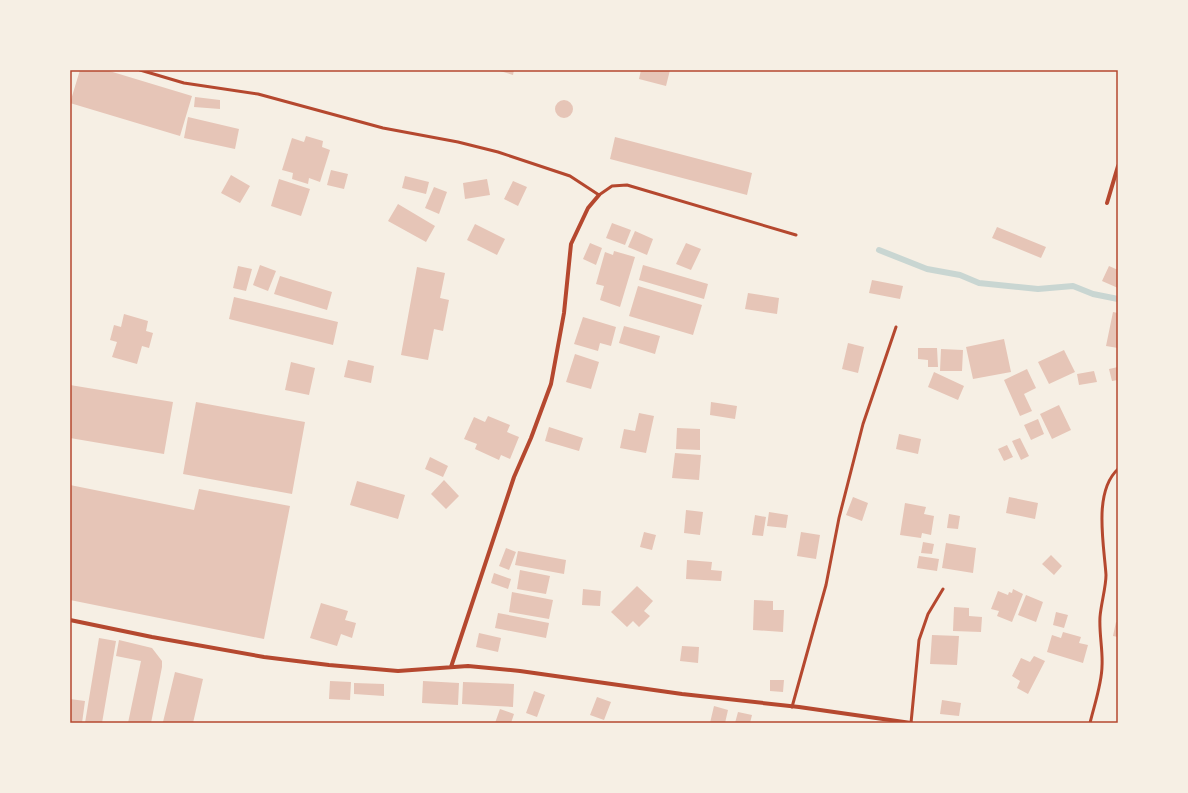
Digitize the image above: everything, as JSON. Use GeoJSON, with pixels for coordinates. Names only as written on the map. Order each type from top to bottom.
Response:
{"type":"FeatureCollection","features":[{"type":"Feature","properties":{"kind":"street"},"geometry":{"type":"LineString","coordinates":[[1107,203],[1118,166]]}},
{"type":"Feature","properties":{"kind":"street"},"geometry":{"type":"LineString","coordinates":[[451,667],[514,477],[531,438],[551,384],[564,313],[571,244],[588,208],[599,195]]}},
{"type":"Feature","properties":{"kind":"street"},"geometry":{"type":"LineString","coordinates":[[70,620],[152,637],[293,660],[398,671],[468,666],[520,671],[682,694],[911,723]]}},
{"type":"Feature","properties":{"kind":"lane"},"geometry":{"type":"LineString","coordinates":[[140,70],[184,83],[258,94],[383,128],[458,142],[498,152],[570,176],[599,195],[612,186],[627,186],[796,235]]}},
{"type":"Feature","properties":{"kind":"lane"},"geometry":{"type":"LineString","coordinates":[[792,707],[826,585],[839,518],[863,424],[896,327]]}},
{"type":"Feature","properties":{"kind":"lane"},"geometry":{"type":"LineString","coordinates":[[1090,723],[1102,667],[1100,618],[1106,576],[1103,549],[1103,502],[1106,487],[1113,473],[1118,469]]}},
{"type":"Feature","properties":{"kind":"lane"},"geometry":{"type":"LineString","coordinates":[[911,723],[919,640],[922,626],[943,589]]}},
{"type":"Feature","properties":{"kind":"building"},"geometry":{"type":"Polygon","coordinates":[[[80,70],[106,70],[192,96],[180,136],[70,103],[80,70]]]}},
{"type":"Feature","properties":{"kind":"building"},"geometry":{"type":"Polygon","coordinates":[[[497,70],[514,70],[513,75],[497,70]]]}},
{"type":"Feature","properties":{"kind":"building"},"geometry":{"type":"Polygon","coordinates":[[[641,70],[670,70],[666,86],[639,79],[641,70]]]}},
{"type":"Feature","properties":{"kind":"building"},"geometry":{"type":"Polygon","coordinates":[[[195,97],[220,100],[220,109],[194,107],[195,97]]]}},
{"type":"Feature","properties":{"kind":"building"},"geometry":{"type":"Polygon","coordinates":[[[560,100],[568,100],[573,105],[571,116],[568,118],[560,118],[555,113],[555,105],[560,100]]]}},
{"type":"Feature","properties":{"kind":"building"},"geometry":{"type":"Polygon","coordinates":[[[188,117],[239,129],[235,149],[184,138],[188,117]]]}},
{"type":"Feature","properties":{"kind":"building"},"geometry":{"type":"Polygon","coordinates":[[[306,136],[323,141],[322,147],[330,150],[320,182],[309,178],[308,184],[292,179],[293,173],[282,170],[292,138],[304,142],[306,136]]]}},
{"type":"Feature","properties":{"kind":"building"},"geometry":{"type":"Polygon","coordinates":[[[615,137],[752,173],[747,195],[610,159],[615,137]]]}},
{"type":"Feature","properties":{"kind":"building"},"geometry":{"type":"Polygon","coordinates":[[[331,170],[348,174],[344,189],[327,185],[331,170]]]}},
{"type":"Feature","properties":{"kind":"building"},"geometry":{"type":"Polygon","coordinates":[[[231,175],[250,186],[240,203],[221,193],[231,175]]]}},
{"type":"Feature","properties":{"kind":"building"},"geometry":{"type":"Polygon","coordinates":[[[405,176],[429,182],[426,194],[402,188],[405,176]]]}},
{"type":"Feature","properties":{"kind":"building"},"geometry":{"type":"Polygon","coordinates":[[[279,179],[310,189],[301,216],[271,206],[279,179]]]}},
{"type":"Feature","properties":{"kind":"building"},"geometry":{"type":"Polygon","coordinates":[[[487,179],[490,195],[465,199],[463,183],[487,179]]]}},
{"type":"Feature","properties":{"kind":"building"},"geometry":{"type":"Polygon","coordinates":[[[513,181],[527,187],[518,206],[504,199],[513,181]]]}},
{"type":"Feature","properties":{"kind":"building"},"geometry":{"type":"Polygon","coordinates":[[[434,187],[447,192],[439,214],[425,208],[434,187]]]}},
{"type":"Feature","properties":{"kind":"building"},"geometry":{"type":"Polygon","coordinates":[[[398,204],[435,226],[426,242],[388,221],[398,204]]]}},
{"type":"Feature","properties":{"kind":"building"},"geometry":{"type":"Polygon","coordinates":[[[612,223],[631,230],[625,245],[606,238],[612,223]]]}},
{"type":"Feature","properties":{"kind":"building"},"geometry":{"type":"Polygon","coordinates":[[[475,224],[505,239],[497,255],[467,240],[475,224]]]}},
{"type":"Feature","properties":{"kind":"building"},"geometry":{"type":"Polygon","coordinates":[[[997,227],[1046,247],[1041,258],[992,238],[997,227]]]}},
{"type":"Feature","properties":{"kind":"building"},"geometry":{"type":"Polygon","coordinates":[[[635,231],[653,239],[647,255],[628,247],[635,231]]]}},
{"type":"Feature","properties":{"kind":"building"},"geometry":{"type":"Polygon","coordinates":[[[590,243],[602,248],[596,265],[583,259],[590,243]]]}},
{"type":"Feature","properties":{"kind":"building"},"geometry":{"type":"Polygon","coordinates":[[[686,243],[701,249],[691,270],[676,264],[686,243]]]}},
{"type":"Feature","properties":{"kind":"building"},"geometry":{"type":"Polygon","coordinates":[[[614,251],[635,257],[620,307],[600,300],[604,286],[596,284],[605,252],[613,255],[614,251]]]}},
{"type":"Feature","properties":{"kind":"building"},"geometry":{"type":"Polygon","coordinates":[[[260,265],[276,271],[268,291],[253,285],[260,265]]]}},
{"type":"Feature","properties":{"kind":"building"},"geometry":{"type":"Polygon","coordinates":[[[643,265],[708,284],[704,299],[639,280],[643,265]]]}},
{"type":"Feature","properties":{"kind":"building"},"geometry":{"type":"Polygon","coordinates":[[[238,266],[252,269],[246,291],[233,288],[238,266]]]}},
{"type":"Feature","properties":{"kind":"building"},"geometry":{"type":"Polygon","coordinates":[[[1109,266],[1118,270],[1118,288],[1102,281],[1109,266]]]}},
{"type":"Feature","properties":{"kind":"building"},"geometry":{"type":"Polygon","coordinates":[[[417,267],[445,273],[440,298],[449,300],[443,331],[434,329],[428,360],[401,355],[417,267]]]}},
{"type":"Feature","properties":{"kind":"building"},"geometry":{"type":"Polygon","coordinates":[[[280,276],[332,292],[327,310],[274,294],[280,276]]]}},
{"type":"Feature","properties":{"kind":"building"},"geometry":{"type":"Polygon","coordinates":[[[872,280],[903,286],[900,299],[869,293],[872,280]]]}},
{"type":"Feature","properties":{"kind":"building"},"geometry":{"type":"Polygon","coordinates":[[[638,286],[702,305],[693,335],[629,316],[638,286]]]}},
{"type":"Feature","properties":{"kind":"building"},"geometry":{"type":"Polygon","coordinates":[[[748,293],[779,298],[777,314],[745,309],[748,293]]]}},
{"type":"Feature","properties":{"kind":"building"},"geometry":{"type":"Polygon","coordinates":[[[234,297],[338,322],[333,345],[229,319],[234,297]]]}},
{"type":"Feature","properties":{"kind":"building"},"geometry":{"type":"Polygon","coordinates":[[[1113,312],[1118,313],[1118,348],[1106,346],[1113,312]]]}},
{"type":"Feature","properties":{"kind":"building"},"geometry":{"type":"Polygon","coordinates":[[[124,314],[148,321],[146,331],[153,333],[149,348],[142,346],[137,364],[112,357],[117,342],[110,340],[114,325],[121,327],[124,314]]]}},
{"type":"Feature","properties":{"kind":"building"},"geometry":{"type":"Polygon","coordinates":[[[583,317],[616,327],[611,346],[600,343],[598,351],[574,344],[583,317]]]}},
{"type":"Feature","properties":{"kind":"building"},"geometry":{"type":"Polygon","coordinates":[[[624,326],[660,336],[655,354],[619,343],[624,326]]]}},
{"type":"Feature","properties":{"kind":"building"},"geometry":{"type":"Polygon","coordinates":[[[1004,339],[1011,372],[973,379],[966,347],[1004,339]]]}},
{"type":"Feature","properties":{"kind":"building"},"geometry":{"type":"Polygon","coordinates":[[[848,343],[864,347],[858,373],[842,369],[848,343]]]}},
{"type":"Feature","properties":{"kind":"building"},"geometry":{"type":"Polygon","coordinates":[[[918,348],[937,348],[938,367],[928,367],[928,360],[918,359],[918,348]]]}},
{"type":"Feature","properties":{"kind":"building"},"geometry":{"type":"Polygon","coordinates":[[[941,349],[963,350],[962,371],[940,371],[941,349]]]}},
{"type":"Feature","properties":{"kind":"building"},"geometry":{"type":"Polygon","coordinates":[[[1064,350],[1075,372],[1049,384],[1038,362],[1064,350]]]}},
{"type":"Feature","properties":{"kind":"building"},"geometry":{"type":"Polygon","coordinates":[[[575,354],[599,362],[591,389],[566,382],[575,354]]]}},
{"type":"Feature","properties":{"kind":"building"},"geometry":{"type":"Polygon","coordinates":[[[348,360],[374,366],[371,383],[344,377],[348,360]]]}},
{"type":"Feature","properties":{"kind":"building"},"geometry":{"type":"Polygon","coordinates":[[[291,362],[315,368],[309,395],[285,390],[291,362]]]}},
{"type":"Feature","properties":{"kind":"building"},"geometry":{"type":"Polygon","coordinates":[[[1118,367],[1118,380],[1112,381],[1109,369],[1118,367]]]}},
{"type":"Feature","properties":{"kind":"building"},"geometry":{"type":"Polygon","coordinates":[[[1027,369],[1036,388],[1024,394],[1032,411],[1020,416],[1004,380],[1027,369]]]}},
{"type":"Feature","properties":{"kind":"building"},"geometry":{"type":"Polygon","coordinates":[[[1094,371],[1097,382],[1079,385],[1077,374],[1094,371]]]}},
{"type":"Feature","properties":{"kind":"building"},"geometry":{"type":"Polygon","coordinates":[[[934,372],[964,386],[958,400],[928,387],[934,372]]]}},
{"type":"Feature","properties":{"kind":"building"},"geometry":{"type":"Polygon","coordinates":[[[70,385],[173,402],[164,454],[70,438],[70,385]]]}},
{"type":"Feature","properties":{"kind":"building"},"geometry":{"type":"Polygon","coordinates":[[[196,402],[305,422],[292,494],[183,474],[196,402]]]}},
{"type":"Feature","properties":{"kind":"building"},"geometry":{"type":"Polygon","coordinates":[[[711,402],[737,406],[735,419],[710,415],[711,402]]]}},
{"type":"Feature","properties":{"kind":"building"},"geometry":{"type":"Polygon","coordinates":[[[1059,405],[1071,430],[1052,439],[1040,414],[1059,405]]]}},
{"type":"Feature","properties":{"kind":"building"},"geometry":{"type":"Polygon","coordinates":[[[639,413],[654,416],[646,453],[620,448],[624,429],[635,431],[639,413]]]}},
{"type":"Feature","properties":{"kind":"building"},"geometry":{"type":"Polygon","coordinates":[[[488,416],[510,425],[507,432],[519,437],[510,459],[501,455],[499,460],[475,449],[477,444],[464,439],[474,417],[485,422],[488,416]]]}},
{"type":"Feature","properties":{"kind":"building"},"geometry":{"type":"Polygon","coordinates":[[[1038,419],[1044,434],[1031,440],[1024,425],[1038,419]]]}},
{"type":"Feature","properties":{"kind":"building"},"geometry":{"type":"Polygon","coordinates":[[[549,427],[583,438],[579,451],[545,441],[549,427]]]}},
{"type":"Feature","properties":{"kind":"building"},"geometry":{"type":"Polygon","coordinates":[[[677,428],[700,429],[700,450],[676,449],[677,428]]]}},
{"type":"Feature","properties":{"kind":"building"},"geometry":{"type":"Polygon","coordinates":[[[899,434],[921,439],[918,454],[896,449],[899,434]]]}},
{"type":"Feature","properties":{"kind":"building"},"geometry":{"type":"Polygon","coordinates":[[[1020,438],[1029,456],[1021,460],[1012,441],[1020,438]]]}},
{"type":"Feature","properties":{"kind":"building"},"geometry":{"type":"Polygon","coordinates":[[[1007,445],[1013,457],[1004,461],[998,449],[1007,445]]]}},
{"type":"Feature","properties":{"kind":"building"},"geometry":{"type":"Polygon","coordinates":[[[675,453],[701,455],[699,480],[672,478],[675,453]]]}},
{"type":"Feature","properties":{"kind":"building"},"geometry":{"type":"Polygon","coordinates":[[[430,457],[448,466],[443,477],[425,469],[430,457]]]}},
{"type":"Feature","properties":{"kind":"building"},"geometry":{"type":"Polygon","coordinates":[[[444,480],[459,496],[446,509],[431,494],[444,480]]]}},
{"type":"Feature","properties":{"kind":"building"},"geometry":{"type":"Polygon","coordinates":[[[357,481],[405,495],[398,519],[350,505],[357,481]]]}},
{"type":"Feature","properties":{"kind":"building"},"geometry":{"type":"Polygon","coordinates":[[[70,485],[194,510],[199,489],[290,506],[264,639],[70,600],[70,485]]]}},
{"type":"Feature","properties":{"kind":"building"},"geometry":{"type":"Polygon","coordinates":[[[853,497],[868,503],[862,521],[846,515],[853,497]]]}},
{"type":"Feature","properties":{"kind":"building"},"geometry":{"type":"Polygon","coordinates":[[[1009,497],[1038,503],[1035,519],[1006,513],[1009,497]]]}},
{"type":"Feature","properties":{"kind":"building"},"geometry":{"type":"Polygon","coordinates":[[[905,503],[926,507],[924,514],[934,516],[931,535],[922,533],[921,538],[900,535],[905,503]]]}},
{"type":"Feature","properties":{"kind":"building"},"geometry":{"type":"Polygon","coordinates":[[[686,510],[703,512],[700,535],[684,533],[686,510]]]}},
{"type":"Feature","properties":{"kind":"building"},"geometry":{"type":"Polygon","coordinates":[[[769,512],[788,515],[786,528],[767,526],[769,512]]]}},
{"type":"Feature","properties":{"kind":"building"},"geometry":{"type":"Polygon","coordinates":[[[949,514],[960,516],[958,529],[947,528],[949,514]]]}},
{"type":"Feature","properties":{"kind":"building"},"geometry":{"type":"Polygon","coordinates":[[[755,515],[766,517],[763,536],[752,535],[755,515]]]}},
{"type":"Feature","properties":{"kind":"building"},"geometry":{"type":"Polygon","coordinates":[[[644,532],[656,535],[652,550],[640,547],[644,532]]]}},
{"type":"Feature","properties":{"kind":"building"},"geometry":{"type":"Polygon","coordinates":[[[801,532],[820,535],[816,559],[797,556],[801,532]]]}},
{"type":"Feature","properties":{"kind":"building"},"geometry":{"type":"Polygon","coordinates":[[[923,542],[934,544],[932,554],[921,553],[923,542]]]}},
{"type":"Feature","properties":{"kind":"building"},"geometry":{"type":"Polygon","coordinates":[[[946,543],[976,548],[973,573],[942,568],[946,543]]]}},
{"type":"Feature","properties":{"kind":"building"},"geometry":{"type":"Polygon","coordinates":[[[506,548],[516,552],[509,570],[499,566],[506,548]]]}},
{"type":"Feature","properties":{"kind":"building"},"geometry":{"type":"Polygon","coordinates":[[[518,551],[566,560],[564,574],[515,565],[518,551]]]}},
{"type":"Feature","properties":{"kind":"building"},"geometry":{"type":"Polygon","coordinates":[[[1051,555],[1062,566],[1054,575],[1042,564],[1051,555]]]}},
{"type":"Feature","properties":{"kind":"building"},"geometry":{"type":"Polygon","coordinates":[[[919,556],[939,559],[937,571],[917,568],[919,556]]]}},
{"type":"Feature","properties":{"kind":"building"},"geometry":{"type":"Polygon","coordinates":[[[687,560],[712,562],[711,570],[722,571],[721,581],[686,579],[687,560]]]}},
{"type":"Feature","properties":{"kind":"building"},"geometry":{"type":"Polygon","coordinates":[[[520,570],[550,576],[546,594],[517,589],[520,570]]]}},
{"type":"Feature","properties":{"kind":"building"},"geometry":{"type":"Polygon","coordinates":[[[494,573],[511,579],[508,589],[491,583],[494,573]]]}},
{"type":"Feature","properties":{"kind":"building"},"geometry":{"type":"Polygon","coordinates":[[[637,586],[653,601],[644,611],[650,616],[639,627],[633,621],[627,627],[611,612],[637,586]]]}},
{"type":"Feature","properties":{"kind":"building"},"geometry":{"type":"Polygon","coordinates":[[[583,589],[601,591],[600,606],[582,605],[583,589]]]}},
{"type":"Feature","properties":{"kind":"building"},"geometry":{"type":"Polygon","coordinates":[[[1013,589],[1023,594],[1012,622],[997,616],[999,611],[991,609],[998,591],[1008,595],[1009,592],[1012,593],[1013,589]]]}},
{"type":"Feature","properties":{"kind":"building"},"geometry":{"type":"Polygon","coordinates":[[[512,592],[553,600],[549,619],[509,612],[512,592]]]}},
{"type":"Feature","properties":{"kind":"building"},"geometry":{"type":"Polygon","coordinates":[[[1026,595],[1043,602],[1036,622],[1018,615],[1026,595]]]}},
{"type":"Feature","properties":{"kind":"building"},"geometry":{"type":"Polygon","coordinates":[[[754,600],[773,601],[773,610],[784,610],[783,632],[753,630],[754,600]]]}},
{"type":"Feature","properties":{"kind":"building"},"geometry":{"type":"Polygon","coordinates":[[[321,603],[348,611],[345,620],[356,623],[352,638],[341,634],[337,646],[310,638],[321,603]]]}},
{"type":"Feature","properties":{"kind":"building"},"geometry":{"type":"Polygon","coordinates":[[[954,607],[969,608],[969,616],[982,617],[981,632],[953,631],[954,607]]]}},
{"type":"Feature","properties":{"kind":"building"},"geometry":{"type":"Polygon","coordinates":[[[1056,612],[1068,615],[1064,628],[1053,625],[1056,612]]]}},
{"type":"Feature","properties":{"kind":"building"},"geometry":{"type":"Polygon","coordinates":[[[498,613],[549,623],[546,638],[495,628],[498,613]]]}},
{"type":"Feature","properties":{"kind":"building"},"geometry":{"type":"Polygon","coordinates":[[[1116,622],[1118,623],[1118,637],[1113,636],[1116,622]]]}},
{"type":"Feature","properties":{"kind":"building"},"geometry":{"type":"Polygon","coordinates":[[[1063,632],[1081,637],[1079,643],[1088,645],[1083,663],[1047,652],[1052,635],[1061,638],[1063,632]]]}},
{"type":"Feature","properties":{"kind":"building"},"geometry":{"type":"Polygon","coordinates":[[[479,633],[501,638],[498,652],[476,647],[479,633]]]}},
{"type":"Feature","properties":{"kind":"building"},"geometry":{"type":"Polygon","coordinates":[[[932,635],[959,636],[957,665],[930,664],[932,635]]]}},
{"type":"Feature","properties":{"kind":"building"},"geometry":{"type":"Polygon","coordinates":[[[99,638],[116,641],[102,723],[85,723],[99,638]]]}},
{"type":"Feature","properties":{"kind":"building"},"geometry":{"type":"Polygon","coordinates":[[[119,640],[152,648],[162,661],[151,723],[128,723],[141,661],[116,656],[119,640]]]}},
{"type":"Feature","properties":{"kind":"building"},"geometry":{"type":"Polygon","coordinates":[[[682,646],[699,647],[698,663],[680,661],[682,646]]]}},
{"type":"Feature","properties":{"kind":"building"},"geometry":{"type":"Polygon","coordinates":[[[1034,656],[1045,661],[1028,694],[1017,688],[1020,681],[1012,676],[1021,658],[1030,662],[1034,656]]]}},
{"type":"Feature","properties":{"kind":"building"},"geometry":{"type":"Polygon","coordinates":[[[175,672],[203,679],[193,723],[163,722],[175,672]]]}},
{"type":"Feature","properties":{"kind":"building"},"geometry":{"type":"Polygon","coordinates":[[[770,680],[784,680],[783,692],[770,691],[770,680]]]}},
{"type":"Feature","properties":{"kind":"building"},"geometry":{"type":"Polygon","coordinates":[[[330,681],[351,682],[350,700],[329,699],[330,681]]]}},
{"type":"Feature","properties":{"kind":"building"},"geometry":{"type":"Polygon","coordinates":[[[423,681],[459,683],[458,705],[422,703],[423,681]]]}},
{"type":"Feature","properties":{"kind":"building"},"geometry":{"type":"Polygon","coordinates":[[[463,682],[514,684],[513,707],[462,704],[463,682]]]}},
{"type":"Feature","properties":{"kind":"building"},"geometry":{"type":"Polygon","coordinates":[[[354,683],[384,684],[384,696],[354,694],[354,683]]]}},
{"type":"Feature","properties":{"kind":"building"},"geometry":{"type":"Polygon","coordinates":[[[534,691],[545,695],[537,717],[526,713],[534,691]]]}},
{"type":"Feature","properties":{"kind":"building"},"geometry":{"type":"Polygon","coordinates":[[[597,697],[611,702],[604,720],[590,715],[597,697]]]}},
{"type":"Feature","properties":{"kind":"building"},"geometry":{"type":"Polygon","coordinates":[[[70,699],[85,701],[82,723],[70,723],[70,699]]]}},
{"type":"Feature","properties":{"kind":"building"},"geometry":{"type":"Polygon","coordinates":[[[942,700],[961,703],[959,716],[940,714],[942,700]]]}},
{"type":"Feature","properties":{"kind":"building"},"geometry":{"type":"Polygon","coordinates":[[[714,706],[728,710],[725,723],[710,723],[714,706]]]}},
{"type":"Feature","properties":{"kind":"building"},"geometry":{"type":"Polygon","coordinates":[[[500,709],[514,714],[511,723],[495,723],[500,709]]]}},
{"type":"Feature","properties":{"kind":"building"},"geometry":{"type":"Polygon","coordinates":[[[738,712],[752,715],[750,723],[735,723],[738,712]]]}},
{"type":"Feature","properties":{"kind":"waterway"},"geometry":{"type":"LineString","coordinates":[[879,250],[927,269],[960,275],[979,283],[1038,289],[1073,286],[1093,294],[1118,299]]}}]}
